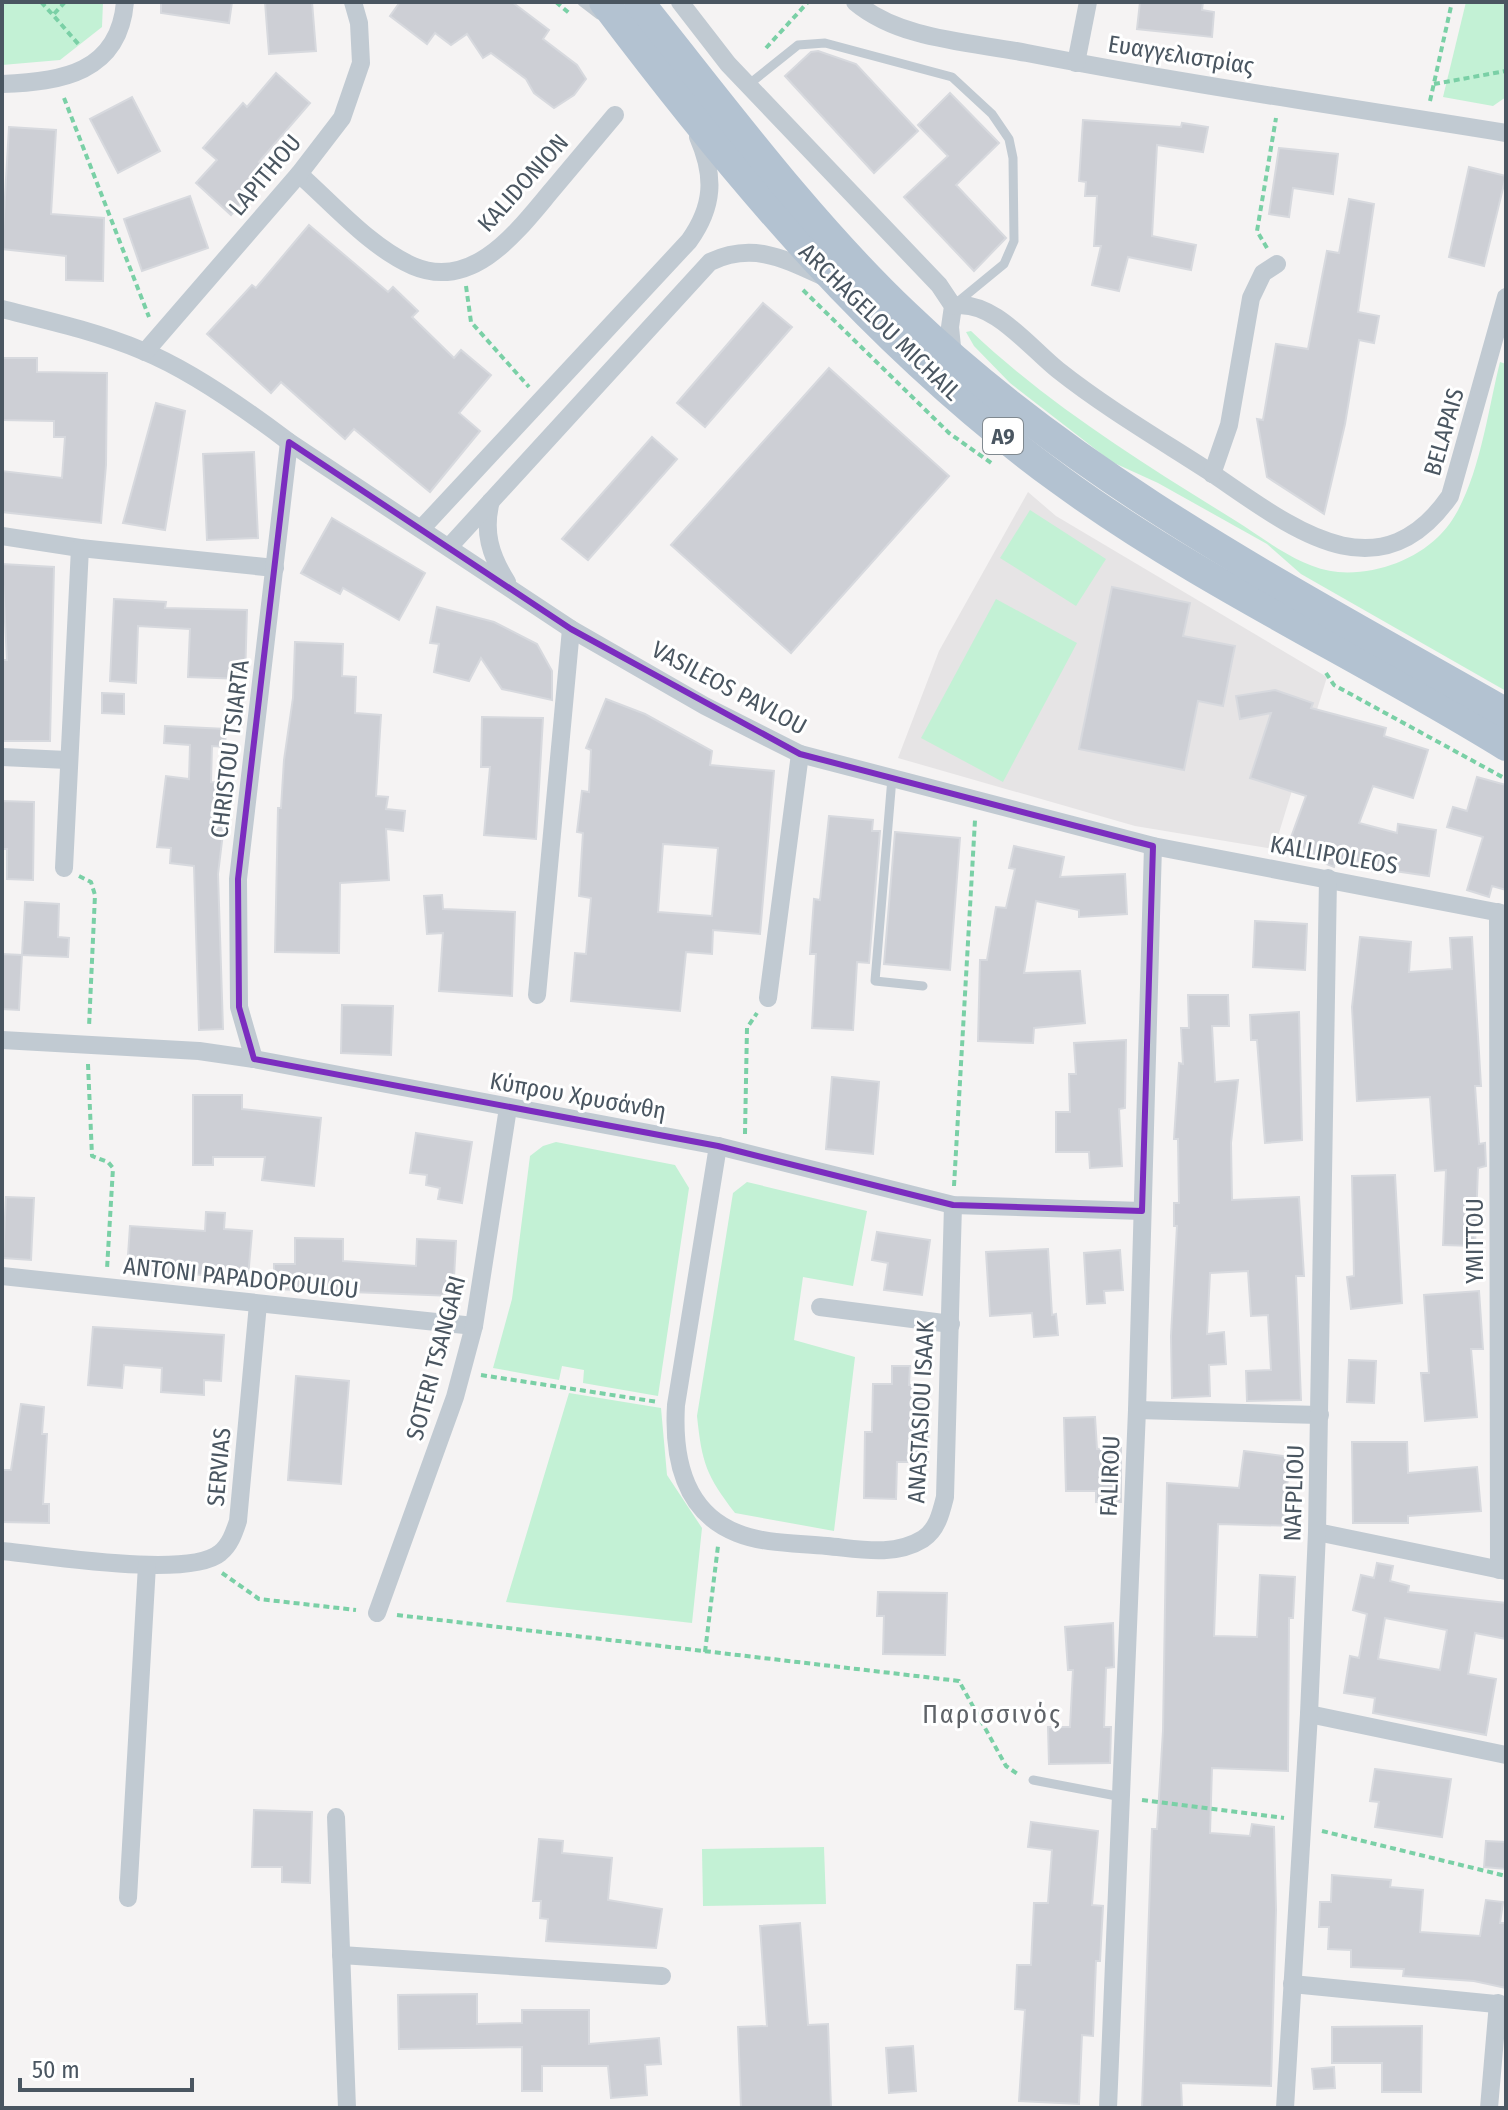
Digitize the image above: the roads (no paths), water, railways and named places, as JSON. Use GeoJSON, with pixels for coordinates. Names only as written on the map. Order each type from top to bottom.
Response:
{"type":"FeatureCollection","features":[{"type":"Feature","properties":{"kind":"main road","name":"ARCHAGELOU MICHAIL"},"geometry":{"type":"LineString","coordinates":[[604,2],[687,111],[832,281],[955,397],[1062,482],[1298,628],[1506,746]]}},
{"type":"Feature","properties":{"kind":"main road","name":"ARCHAGELOU MICHAIL"},"geometry":{"type":"LineString","coordinates":[[639,2],[795,195],[905,314],[1019,413],[1086,462],[1229,553],[1506,713]]}},
{"type":"Feature","properties":{"kind":"street"},"geometry":{"type":"LineString","coordinates":[[2,84],[56,79],[95,63],[116,40],[125,2]]}},
{"type":"Feature","properties":{"kind":"street","name":"LAPITHOU"},"geometry":{"type":"LineString","coordinates":[[151,345],[299,174],[342,118],[356,84],[360,43],[353,2]]}},
{"type":"Feature","properties":{"kind":"street"},"geometry":{"type":"LineString","coordinates":[[680,2],[744,81],[923,266],[953,306],[950,327],[953,357]]}},
{"type":"Feature","properties":{"kind":"street","name":"Ευαγγελιστρίας"},"geometry":{"type":"LineString","coordinates":[[855,2],[886,22],[917,32],[1076,63],[1506,133]]}},
{"type":"Feature","properties":{"kind":"street"},"geometry":{"type":"LineString","coordinates":[[1076,63],[1088,2]]}},
{"type":"Feature","properties":{"kind":"street"},"geometry":{"type":"LineString","coordinates":[[421,529],[700,226],[710,193],[710,162],[687,111]]}},
{"type":"Feature","properties":{"kind":"street","name":"KALIDONION"},"geometry":{"type":"LineString","coordinates":[[299,174],[401,260],[429,270],[464,267],[481,261],[507,242],[615,115]]}},
{"type":"Feature","properties":{"kind":"street"},"geometry":{"type":"LineString","coordinates":[[449,547],[710,262],[738,253],[773,254],[832,281]]}},
{"type":"Feature","properties":{"kind":"street"},"geometry":{"type":"LineString","coordinates":[[1212,474],[1229,425],[1251,298],[1263,273],[1277,264]]}},
{"type":"Feature","properties":{"kind":"street","name":"BELAPAIS"},"geometry":{"type":"LineString","coordinates":[[953,306],[965,303],[989,313],[1060,372],[1263,511],[1331,546],[1371,547],[1412,535],[1436,516],[1458,476],[1506,297]]}},
{"type":"Feature","properties":{"kind":"street","name":"VASILEOS PAVLOU"},"geometry":{"type":"LineString","coordinates":[[2,309],[151,345],[289,442],[571,629],[705,706],[800,754],[1153,846]]}},
{"type":"Feature","properties":{"kind":"street","name":"CHRISTOU TSIARTA"},"geometry":{"type":"LineString","coordinates":[[254,1059],[239,1007],[238,879],[289,442]]}},
{"type":"Feature","properties":{"kind":"street"},"geometry":{"type":"LineString","coordinates":[[492,500],[487,516],[489,544],[495,563],[510,588]]}},
{"type":"Feature","properties":{"kind":"street"},"geometry":{"type":"LineString","coordinates":[[2,536],[80,548],[275,568]]}},
{"type":"Feature","properties":{"kind":"street"},"geometry":{"type":"LineString","coordinates":[[64,868],[80,548]]}},
{"type":"Feature","properties":{"kind":"street"},"geometry":{"type":"LineString","coordinates":[[537,995],[571,629]]}},
{"type":"Feature","properties":{"kind":"street"},"geometry":{"type":"LineString","coordinates":[[768,998],[800,754]]}},
{"type":"Feature","properties":{"kind":"street"},"geometry":{"type":"LineString","coordinates":[[2,757],[67,760]]}},
{"type":"Feature","properties":{"kind":"street","name":"KALLIPOLEOS"},"geometry":{"type":"LineString","coordinates":[[1153,846],[1502,913]]}},
{"type":"Feature","properties":{"kind":"street","name":"FALIROU"},"geometry":{"type":"LineString","coordinates":[[1108,2108],[1137,1410],[1153,846]]}},
{"type":"Feature","properties":{"kind":"street","name":"NAFPLIOU"},"geometry":{"type":"LineString","coordinates":[[1285,2108],[1317,1532],[1328,878]]}},
{"type":"Feature","properties":{"kind":"street","name":"YMITTOU"},"geometry":{"type":"LineString","coordinates":[[1502,913],[1503,1571]]}},
{"type":"Feature","properties":{"kind":"street","name":"Κύπρου Χρυσάνθη"},"geometry":{"type":"LineString","coordinates":[[2,1040],[199,1051],[254,1059],[718,1146],[953,1205],[1142,1211]]}},
{"type":"Feature","properties":{"kind":"street","name":"SOTERI TSANGARI"},"geometry":{"type":"LineString","coordinates":[[377,1613],[461,1372],[474,1326],[508,1108]]}},
{"type":"Feature","properties":{"kind":"street","name":"ANASTASIOU ISAAK"},"geometry":{"type":"LineString","coordinates":[[718,1146],[676,1405],[674,1441],[683,1479],[705,1511],[720,1524],[759,1539],[874,1551],[902,1548],[924,1538],[940,1518],[945,1497],[953,1205]]}},
{"type":"Feature","properties":{"kind":"street","name":"ANTONI PAPADOPOULOU"},"geometry":{"type":"LineString","coordinates":[[2,1276],[474,1326]]}},
{"type":"Feature","properties":{"kind":"street","name":"SERVIAS"},"geometry":{"type":"LineString","coordinates":[[147,1565],[206,1561],[220,1554],[231,1540],[238,1521],[258,1304]]}},
{"type":"Feature","properties":{"kind":"street"},"geometry":{"type":"LineString","coordinates":[[820,1307],[951,1324]]}},
{"type":"Feature","properties":{"kind":"street"},"geometry":{"type":"LineString","coordinates":[[1137,1410],[1320,1415]]}},
{"type":"Feature","properties":{"kind":"street"},"geometry":{"type":"LineString","coordinates":[[1317,1532],[1503,1571]]}},
{"type":"Feature","properties":{"kind":"street"},"geometry":{"type":"LineString","coordinates":[[2,1551],[147,1565],[128,1898]]}},
{"type":"Feature","properties":{"kind":"street"},"geometry":{"type":"LineString","coordinates":[[1309,1714],[1506,1755]]}},
{"type":"Feature","properties":{"kind":"street"},"geometry":{"type":"LineString","coordinates":[[336,1817],[347,2108]]}},
{"type":"Feature","properties":{"kind":"street"},"geometry":{"type":"LineString","coordinates":[[341,1955],[662,1976]]}},
{"type":"Feature","properties":{"kind":"street"},"geometry":{"type":"LineString","coordinates":[[1292,1984],[1502,2004],[1489,2108]]}},
{"type":"Feature","properties":{"kind":"lane"},"geometry":{"type":"LineString","coordinates":[[582,2],[634,42]]}},
{"type":"Feature","properties":{"kind":"lane"},"geometry":{"type":"LineString","coordinates":[[744,81],[798,45],[825,43],[952,77],[992,114],[1009,139],[1013,158],[1014,241],[1004,264],[953,306]]}},
{"type":"Feature","properties":{"kind":"lane"},"geometry":{"type":"LineString","coordinates":[[892,778],[875,981],[923,986]]}},
{"type":"Feature","properties":{"kind":"lane"},"geometry":{"type":"LineString","coordinates":[[1033,1780],[1122,1797]]}},
{"type":"Feature","properties":{"kind":"district","name":"Παρισσινός"},"geometry":{"type":"Point","coordinates":[992,1714]}}]}
